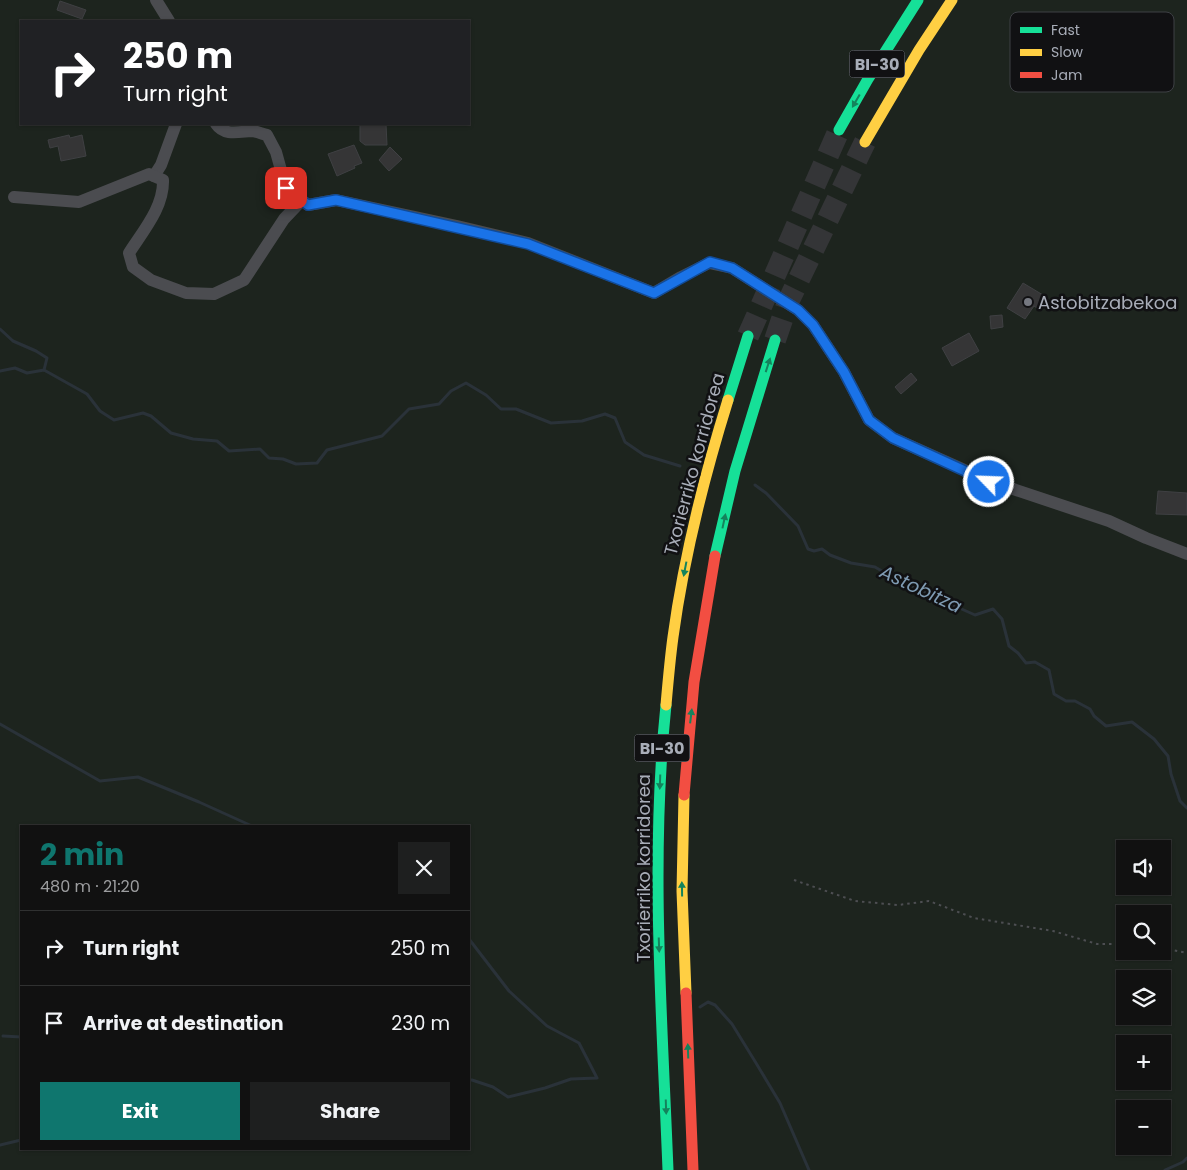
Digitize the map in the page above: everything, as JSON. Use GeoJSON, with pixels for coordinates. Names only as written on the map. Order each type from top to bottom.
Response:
{"type":"FeatureCollection","features":[{"type":"Feature","properties":{"kind":"highway","name":"BI-30"},"geometry":{"type":"LineString","coordinates":[[839,130],[868,79],[918,0]]}},
{"type":"Feature","properties":{"kind":"highway","name":"BI-30"},"geometry":{"type":"LineString","coordinates":[[865,142],[919,50],[952,0]]}},
{"type":"Feature","properties":{"kind":"highway"},"geometry":{"type":"LineString","coordinates":[[919,50],[940,29],[962,0]]}},
{"type":"Feature","properties":{"kind":"highway","name":"Txorierriko korridorea"},"geometry":{"type":"LineString","coordinates":[[668,1170],[658,925],[660,760],[673,636],[692,534],[712,450],[748,336]]}},
{"type":"Feature","properties":{"kind":"highway","name":"BI-30"},"geometry":{"type":"LineString","coordinates":[[693,1170],[682,874],[688,735],[703,626],[730,490],[775,340]]}},
{"type":"Feature","properties":{"kind":"street"},"geometry":{"type":"LineString","coordinates":[[156,0],[168,20]]}},
{"type":"Feature","properties":{"kind":"street"},"geometry":{"type":"LineString","coordinates":[[154,176],[161,165],[176,125]]}},
{"type":"Feature","properties":{"kind":"street"},"geometry":{"type":"LineString","coordinates":[[217,125],[219,129],[233,134],[253,131],[267,135],[276,152],[286,188],[308,205],[336,200],[528,244],[654,293],[710,262],[732,268],[798,310],[813,325],[844,372],[869,420],[893,438],[989,482],[1109,521],[1187,554]]}},
{"type":"Feature","properties":{"kind":"street"},"geometry":{"type":"LineString","coordinates":[[14,197],[79,202],[149,174],[163,180],[163,191],[151,219],[129,253],[133,267],[151,280],[186,292],[214,294],[244,280],[284,218],[302,200]]}},
{"type":"Feature","properties":{"kind":"path"},"geometry":{"type":"LineString","coordinates":[[794,880],[855,901],[898,905],[929,901],[974,918],[1053,931],[1097,944],[1116,944]]}},
{"type":"Feature","properties":{"kind":"path"},"geometry":{"type":"LineString","coordinates":[[1171,950],[1187,953]]}},
{"type":"Feature","properties":{"kind":"shaded area"},"geometry":{"type":"Polygon","coordinates":[[[0,0],[1187,0],[1187,1170],[0,1170],[0,0]]]}},
{"type":"Feature","properties":{"kind":"building"},"geometry":{"type":"Polygon","coordinates":[[[60,1],[86,10],[82,19],[57,10],[60,1]]]}},
{"type":"Feature","properties":{"kind":"building"},"geometry":{"type":"Polygon","coordinates":[[[360,125],[386,125],[387,145],[365,145],[360,141],[360,125]]]}},
{"type":"Feature","properties":{"kind":"building"},"geometry":{"type":"Polygon","coordinates":[[[69,135],[70,138],[82,135],[86,156],[61,161],[58,146],[50,148],[48,140],[69,135]]]}},
{"type":"Feature","properties":{"kind":"building"},"geometry":{"type":"Polygon","coordinates":[[[354,145],[362,163],[337,176],[328,154],[354,145]]]}},
{"type":"Feature","properties":{"kind":"building"},"geometry":{"type":"Polygon","coordinates":[[[390,147],[402,159],[389,171],[379,160],[390,147]]]}},
{"type":"Feature","properties":{"kind":"building","name":"Astobitzabekoa"},"geometry":{"type":"Polygon","coordinates":[[[1023,283],[1048,298],[1040,310],[1034,306],[1025,319],[1007,308],[1023,283]]]}},
{"type":"Feature","properties":{"kind":"building"},"geometry":{"type":"Polygon","coordinates":[[[1002,315],[1003,327],[991,329],[990,316],[1002,315]]]}},
{"type":"Feature","properties":{"kind":"building"},"geometry":{"type":"Polygon","coordinates":[[[969,333],[979,351],[952,366],[942,348],[969,333]]]}},
{"type":"Feature","properties":{"kind":"building"},"geometry":{"type":"Polygon","coordinates":[[[911,373],[917,380],[901,394],[895,387],[911,373]]]}},
{"type":"Feature","properties":{"kind":"building"},"geometry":{"type":"Polygon","coordinates":[[[1158,491],[1187,493],[1187,515],[1156,514],[1158,491]]]}},
{"type":"Feature","properties":{"kind":"waterway"},"geometry":{"type":"LineString","coordinates":[[0,329],[13,341],[47,358],[44,370]]}},
{"type":"Feature","properties":{"kind":"waterway","name":"Astobitza"},"geometry":{"type":"LineString","coordinates":[[0,371],[15,368],[27,373],[44,370],[87,394],[100,411],[114,420],[143,413],[151,416],[171,433],[193,439],[217,441],[229,451],[260,449],[269,458],[283,459],[296,464],[317,463],[327,450],[382,436],[409,409],[439,404],[451,391],[466,383],[486,395],[501,409],[516,409],[551,423],[582,421],[605,414],[615,418],[625,442],[644,455],[680,466]]}},
{"type":"Feature","properties":{"kind":"waterway","name":"Astobitza"},"geometry":{"type":"LineString","coordinates":[[755,485],[766,493],[798,526],[808,549],[814,551],[822,549],[830,555],[851,563],[875,567],[897,580],[975,615],[993,609],[1002,619],[1009,646],[1026,663],[1035,662],[1049,670],[1054,694],[1066,701],[1075,701],[1090,709],[1094,716],[1106,726],[1132,722],[1154,739],[1168,756],[1171,774],[1180,801],[1187,808]]}},
{"type":"Feature","properties":{"kind":"waterway"},"geometry":{"type":"LineString","coordinates":[[0,724],[100,781],[138,777],[250,825]]}},
{"type":"Feature","properties":{"kind":"waterway"},"geometry":{"type":"LineString","coordinates":[[470,940],[509,991],[547,1026],[579,1043],[597,1078],[571,1079],[545,1088],[508,1097],[493,1087],[470,1080]]}},
{"type":"Feature","properties":{"kind":"waterway"},"geometry":{"type":"LineString","coordinates":[[700,1007],[708,1002],[715,1005],[732,1024],[780,1103],[809,1170]]}},
{"type":"Feature","properties":{"kind":"waterway"},"geometry":{"type":"LineString","coordinates":[[3,1036],[20,1037]]}},
{"type":"Feature","properties":{"kind":"waterway"},"geometry":{"type":"LineString","coordinates":[[0,1145],[20,1140]]}},
{"type":"Feature","properties":{"kind":"waterway"},"geometry":{"type":"LineString","coordinates":[[1165,1170],[1183,1162],[1187,1158]]}},
{"type":"Feature","properties":{"kind":"tunnel"},"geometry":{"type":"LineString","coordinates":[[748,336],[839,130]]}},
{"type":"Feature","properties":{"kind":"tunnel"},"geometry":{"type":"LineString","coordinates":[[775,340],[788,302],[865,142]]}},
{"type":"Feature","properties":{"kind":"traffic: fast"},"geometry":{"type":"LineString","coordinates":[[839,130],[868,79],[918,0]]}},
{"type":"Feature","properties":{"kind":"traffic: fast"},"geometry":{"type":"LineString","coordinates":[[728,400],[748,336]]}},
{"type":"Feature","properties":{"kind":"traffic: fast"},"geometry":{"type":"LineString","coordinates":[[715,556],[735,471],[775,340]]}},
{"type":"Feature","properties":{"kind":"traffic: fast"},"geometry":{"type":"LineString","coordinates":[[666,705],[661,763],[658,879],[668,1170]]}},
{"type":"Feature","properties":{"kind":"traffic: slow"},"geometry":{"type":"LineString","coordinates":[[865,142],[919,50],[952,0]]}},
{"type":"Feature","properties":{"kind":"traffic: slow"},"geometry":{"type":"LineString","coordinates":[[666,705],[673,637],[689,547],[703,487],[728,400]]}},
{"type":"Feature","properties":{"kind":"traffic: slow"},"geometry":{"type":"LineString","coordinates":[[684,795],[682,891],[686,993]]}},
{"type":"Feature","properties":{"kind":"traffic: jam"},"geometry":{"type":"LineString","coordinates":[[684,795],[694,682],[715,556]]}},
{"type":"Feature","properties":{"kind":"traffic: jam"},"geometry":{"type":"LineString","coordinates":[[686,993],[693,1170]]}},
{"type":"Feature","properties":{"kind":"place","name":"Astobitzabekoa"},"geometry":{"type":"Point","coordinates":[1028,302]}},
{"type":"Feature","properties":{"kind":"route"},"geometry":{"type":"LineString","coordinates":[[286,188],[308,205],[336,200],[457,226],[528,244],[654,293],[710,262],[732,268],[798,310],[813,325],[844,372],[869,420],[893,438],[989,482]]}}]}
